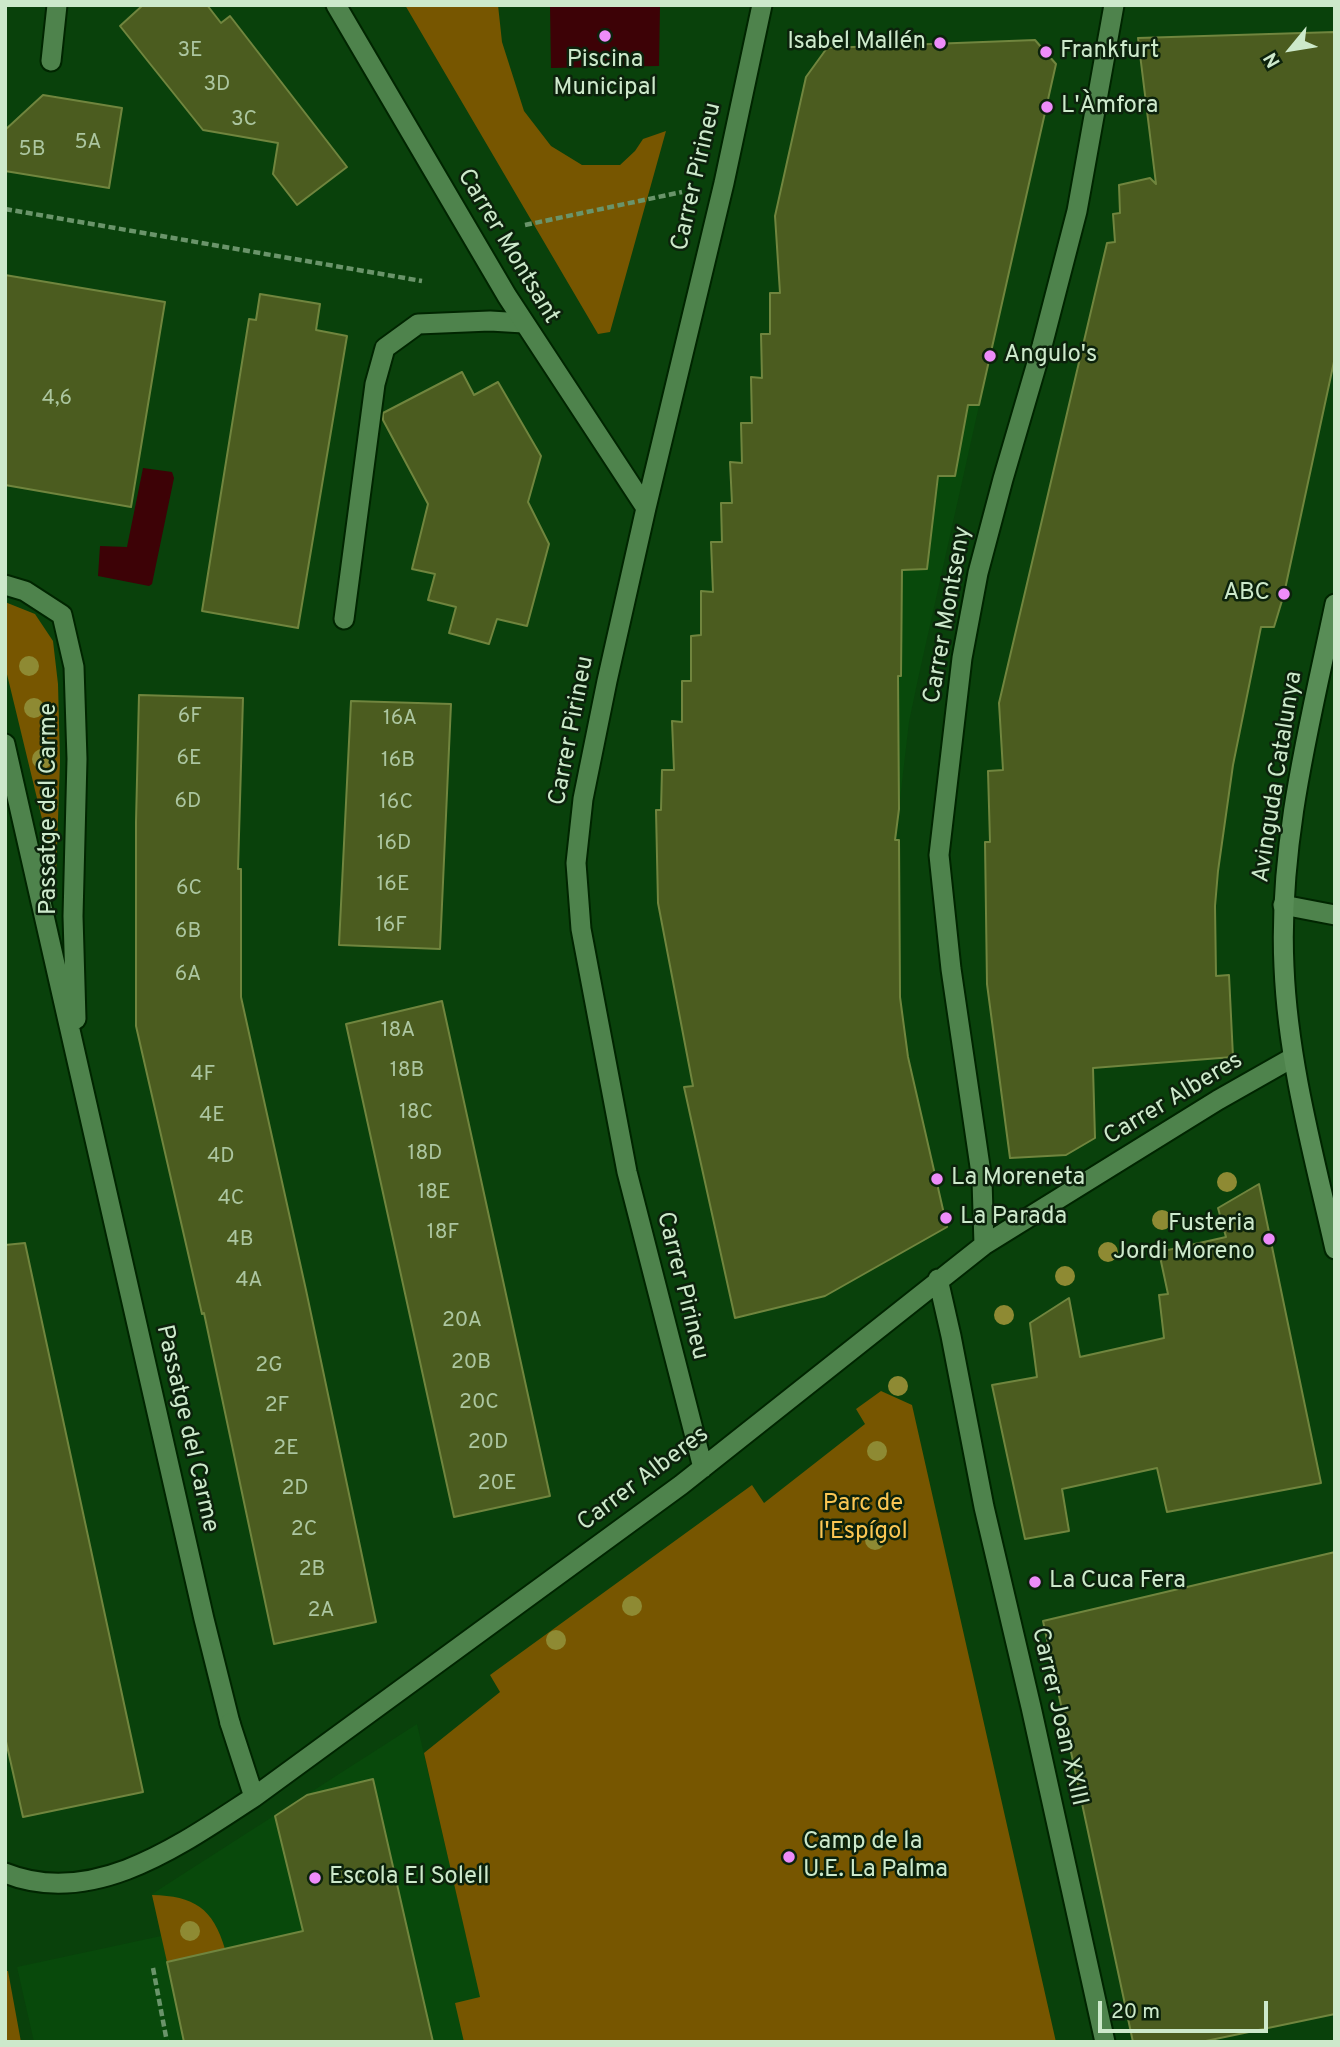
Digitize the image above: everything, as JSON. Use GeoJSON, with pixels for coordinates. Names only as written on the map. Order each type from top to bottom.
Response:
{"type":"FeatureCollection","features":[{"type":"Feature","properties":{"kind":"main road","name":"Avinguda Catalunya"},"geometry":{"type":"LineString","coordinates":[[1335,604],[1293,812],[1283,905],[1284,967],[1292,1058],[1335,1249]]}},
{"type":"Feature","properties":{"kind":"street"},"geometry":{"type":"LineString","coordinates":[[51,61],[57,5]]}},
{"type":"Feature","properties":{"kind":"street","name":"Carrer Montsant"},"geometry":{"type":"LineString","coordinates":[[336,5],[524,323],[646,508]]}},
{"type":"Feature","properties":{"kind":"street","name":"Carrer Pirineu"},"geometry":{"type":"LineString","coordinates":[[703,1468],[627,1172],[581,929],[576,863],[583,799],[646,508],[762,5]]}},
{"type":"Feature","properties":{"kind":"street","name":"Carrer Montseny"},"geometry":{"type":"LineString","coordinates":[[984,1245],[982,1180],[951,969],[939,855],[962,658],[978,573],[1077,211],[1114,5]]}},
{"type":"Feature","properties":{"kind":"street"},"geometry":{"type":"LineString","coordinates":[[344,619],[375,384],[385,348],[418,324],[490,321],[524,323]]}},
{"type":"Feature","properties":{"kind":"street","name":"Passatge del Carme"},"geometry":{"type":"LineString","coordinates":[[5,585],[25,591],[62,615],[74,667],[77,760],[73,916],[78,1069]]}},
{"type":"Feature","properties":{"kind":"street","name":"Passatge del Carme"},"geometry":{"type":"LineString","coordinates":[[5,744],[204,1619],[230,1723],[254,1797]]}},
{"type":"Feature","properties":{"kind":"street"},"geometry":{"type":"LineString","coordinates":[[1283,905],[1335,915]]}},
{"type":"Feature","properties":{"kind":"street","name":"Carrer Alberes"},"geometry":{"type":"LineString","coordinates":[[5,1873],[24,1881],[81,1883],[135,1867],[197,1833],[254,1797],[703,1468],[984,1245],[1292,1058]]}},
{"type":"Feature","properties":{"kind":"street","name":"Carrer Joan XXIII"},"geometry":{"type":"LineString","coordinates":[[938,1279],[984,1507],[1105,2042]]}},
{"type":"Feature","properties":{"kind":"path"},"geometry":{"type":"LineString","coordinates":[[526,225],[723,183]]}},
{"type":"Feature","properties":{"kind":"path"},"geometry":{"type":"LineString","coordinates":[[5,209],[425,282]]}},
{"type":"Feature","properties":{"kind":"path"},"geometry":{"type":"LineString","coordinates":[[152,1968],[167,2042]]}},
{"type":"Feature","properties":{"kind":"shaded area","name":"Piscina Municipal"},"geometry":{"type":"Polygon","coordinates":[[[550,5],[660,5],[659,66],[551,68],[550,5]]]}},
{"type":"Feature","properties":{"kind":"shaded area"},"geometry":{"type":"Polygon","coordinates":[[[1014,249],[909,722],[899,808],[878,636],[1014,249]]]}},
{"type":"Feature","properties":{"kind":"shaded area"},"geometry":{"type":"Polygon","coordinates":[[[143,468],[172,472],[174,478],[152,584],[149,586],[98,576],[100,546],[127,547],[143,468]]]}},
{"type":"Feature","properties":{"kind":"shaded area","name":"Escola El Solell"},"geometry":{"type":"Polygon","coordinates":[[[417,1724],[491,2042],[34,2042],[17,1967],[161,1936],[152,1894],[417,1724]]]}},
{"type":"Feature","properties":{"kind":"green space"},"geometry":{"type":"Polygon","coordinates":[[[405,5],[498,5],[502,42],[524,111],[551,146],[582,165],[620,165],[643,139],[666,131],[610,332],[598,334],[405,5]]]}},
{"type":"Feature","properties":{"kind":"green space"},"geometry":{"type":"Polygon","coordinates":[[[5,602],[35,614],[53,641],[58,684],[60,761],[56,877],[5,666],[5,602]]]}},
{"type":"Feature","properties":{"kind":"green space","name":"Camp de la U.E. La Palma"},"geometry":{"type":"Polygon","coordinates":[[[881,1391],[912,1405],[1056,2042],[464,2042],[455,2003],[480,1997],[424,1753],[500,1692],[490,1675],[752,1485],[764,1503],[865,1424],[856,1409],[881,1391]]]}},
{"type":"Feature","properties":{"kind":"green space"},"geometry":{"type":"Polygon","coordinates":[[[152,1895],[179,1898],[200,1907],[214,1923],[225,1949],[167,1962],[152,1895]]]}},
{"type":"Feature","properties":{"kind":"green space"},"geometry":{"type":"Polygon","coordinates":[[[5,1971],[8,1971],[21,2042],[5,2042],[5,1971]]]}},
{"type":"Feature","properties":{"kind":"building"},"geometry":{"type":"Polygon","coordinates":[[[143,5],[207,5],[221,23],[230,16],[347,167],[297,205],[273,174],[278,143],[203,130],[120,26],[143,5]]]}},
{"type":"Feature","properties":{"kind":"building"},"geometry":{"type":"Polygon","coordinates":[[[1335,32],[1335,357],[1284,594],[1274,627],[1261,627],[1233,765],[1218,871],[1215,906],[1216,976],[1229,975],[1233,1057],[1093,1068],[1095,1138],[1066,1155],[1010,1158],[987,984],[985,842],[990,842],[988,771],[1003,770],[999,703],[1107,243],[1115,242],[1113,214],[1120,213],[1119,185],[1150,178],[1156,184],[1138,38],[1335,32]]]}},
{"type":"Feature","properties":{"kind":"building"},"geometry":{"type":"Polygon","coordinates":[[[1035,40],[1056,64],[979,405],[968,405],[955,476],[938,476],[927,569],[902,570],[901,676],[898,676],[899,809],[895,840],[899,840],[900,997],[908,1057],[947,1227],[825,1296],[735,1318],[684,1087],[693,1086],[658,903],[656,810],[661,810],[662,770],[674,770],[672,721],[682,722],[682,681],[691,681],[691,636],[701,635],[701,591],[713,592],[711,542],[722,542],[721,503],[732,503],[730,462],[742,463],[741,423],[752,423],[751,377],[762,378],[761,334],[770,334],[770,293],[780,293],[775,216],[806,77],[827,48],[1035,40]]]}},
{"type":"Feature","properties":{"kind":"building"},"geometry":{"type":"Polygon","coordinates":[[[43,95],[122,108],[109,188],[5,171],[5,130],[43,95]]]}},
{"type":"Feature","properties":{"kind":"building"},"geometry":{"type":"Polygon","coordinates":[[[5,275],[165,302],[131,507],[5,485],[5,275]]]}},
{"type":"Feature","properties":{"kind":"building"},"geometry":{"type":"Polygon","coordinates":[[[260,294],[320,304],[316,330],[347,336],[298,628],[202,611],[249,319],[256,320],[260,294]]]}},
{"type":"Feature","properties":{"kind":"building"},"geometry":{"type":"Polygon","coordinates":[[[462,372],[474,395],[498,382],[541,456],[528,502],[549,544],[527,626],[497,619],[489,644],[449,633],[456,607],[428,600],[435,574],[412,569],[428,504],[383,420],[383,413],[462,372]]]}},
{"type":"Feature","properties":{"kind":"building"},"geometry":{"type":"Polygon","coordinates":[[[139,695],[243,698],[238,869],[241,869],[241,997],[376,1622],[274,1644],[204,1313],[202,1314],[136,1026],[139,695]]]}},
{"type":"Feature","properties":{"kind":"building"},"geometry":{"type":"Polygon","coordinates":[[[351,701],[451,704],[440,949],[339,945],[351,701]]]}},
{"type":"Feature","properties":{"kind":"building"},"geometry":{"type":"Polygon","coordinates":[[[442,1001],[550,1496],[454,1517],[346,1024],[442,1001]]]}},
{"type":"Feature","properties":{"kind":"building"},"geometry":{"type":"Polygon","coordinates":[[[1259,1184],[1321,1483],[1167,1512],[1157,1468],[1062,1489],[1069,1531],[1025,1539],[992,1385],[1037,1377],[1030,1323],[1069,1298],[1080,1357],[1164,1338],[1159,1295],[1168,1294],[1159,1252],[1226,1237],[1218,1208],[1259,1184]]]}},
{"type":"Feature","properties":{"kind":"building"},"geometry":{"type":"Polygon","coordinates":[[[25,1243],[143,1792],[23,1817],[5,1737],[5,1245],[25,1243]]]}},
{"type":"Feature","properties":{"kind":"building"},"geometry":{"type":"Polygon","coordinates":[[[1335,1552],[1335,2014],[1201,2042],[1133,2042],[1043,1621],[1335,1552]]]}},
{"type":"Feature","properties":{"kind":"building"},"geometry":{"type":"Polygon","coordinates":[[[373,1779],[433,2042],[184,2042],[167,1962],[303,1931],[275,1816],[307,1795],[373,1779]]]}},
{"type":"Feature","properties":{"kind":"place","name":"Piscina Municipal"},"geometry":{"type":"Point","coordinates":[605,36]}},
{"type":"Feature","properties":{"kind":"place","name":"Isabel Mallén"},"geometry":{"type":"Point","coordinates":[940,43]}},
{"type":"Feature","properties":{"kind":"place","name":"Frankfurt"},"geometry":{"type":"Point","coordinates":[1046,52]}},
{"type":"Feature","properties":{"kind":"place","name":"L'Àmfora"},"geometry":{"type":"Point","coordinates":[1047,107]}},
{"type":"Feature","properties":{"kind":"place","name":"Angulo's"},"geometry":{"type":"Point","coordinates":[990,356]}},
{"type":"Feature","properties":{"kind":"place","name":"ABC"},"geometry":{"type":"Point","coordinates":[1284,594]}},
{"type":"Feature","properties":{"kind":"place","name":"La Moreneta"},"geometry":{"type":"Point","coordinates":[937,1179]}},
{"type":"Feature","properties":{"kind":"place","name":"La Parada"},"geometry":{"type":"Point","coordinates":[946,1218]}},
{"type":"Feature","properties":{"kind":"place","name":"Fusteria Jordi Moreno"},"geometry":{"type":"Point","coordinates":[1269,1239]}},
{"type":"Feature","properties":{"kind":"place","name":"La Cuca Fera"},"geometry":{"type":"Point","coordinates":[1035,1582]}},
{"type":"Feature","properties":{"kind":"place","name":"Camp de la U.E. La Palma"},"geometry":{"type":"Point","coordinates":[789,1857]}},
{"type":"Feature","properties":{"kind":"place","name":"Escola El Solell"},"geometry":{"type":"Point","coordinates":[315,1878]}},
{"type":"Feature","properties":{"kind":"park label","name":"Parc de l'Espígol"},"geometry":{"type":"Point","coordinates":[863,1519]}}]}
